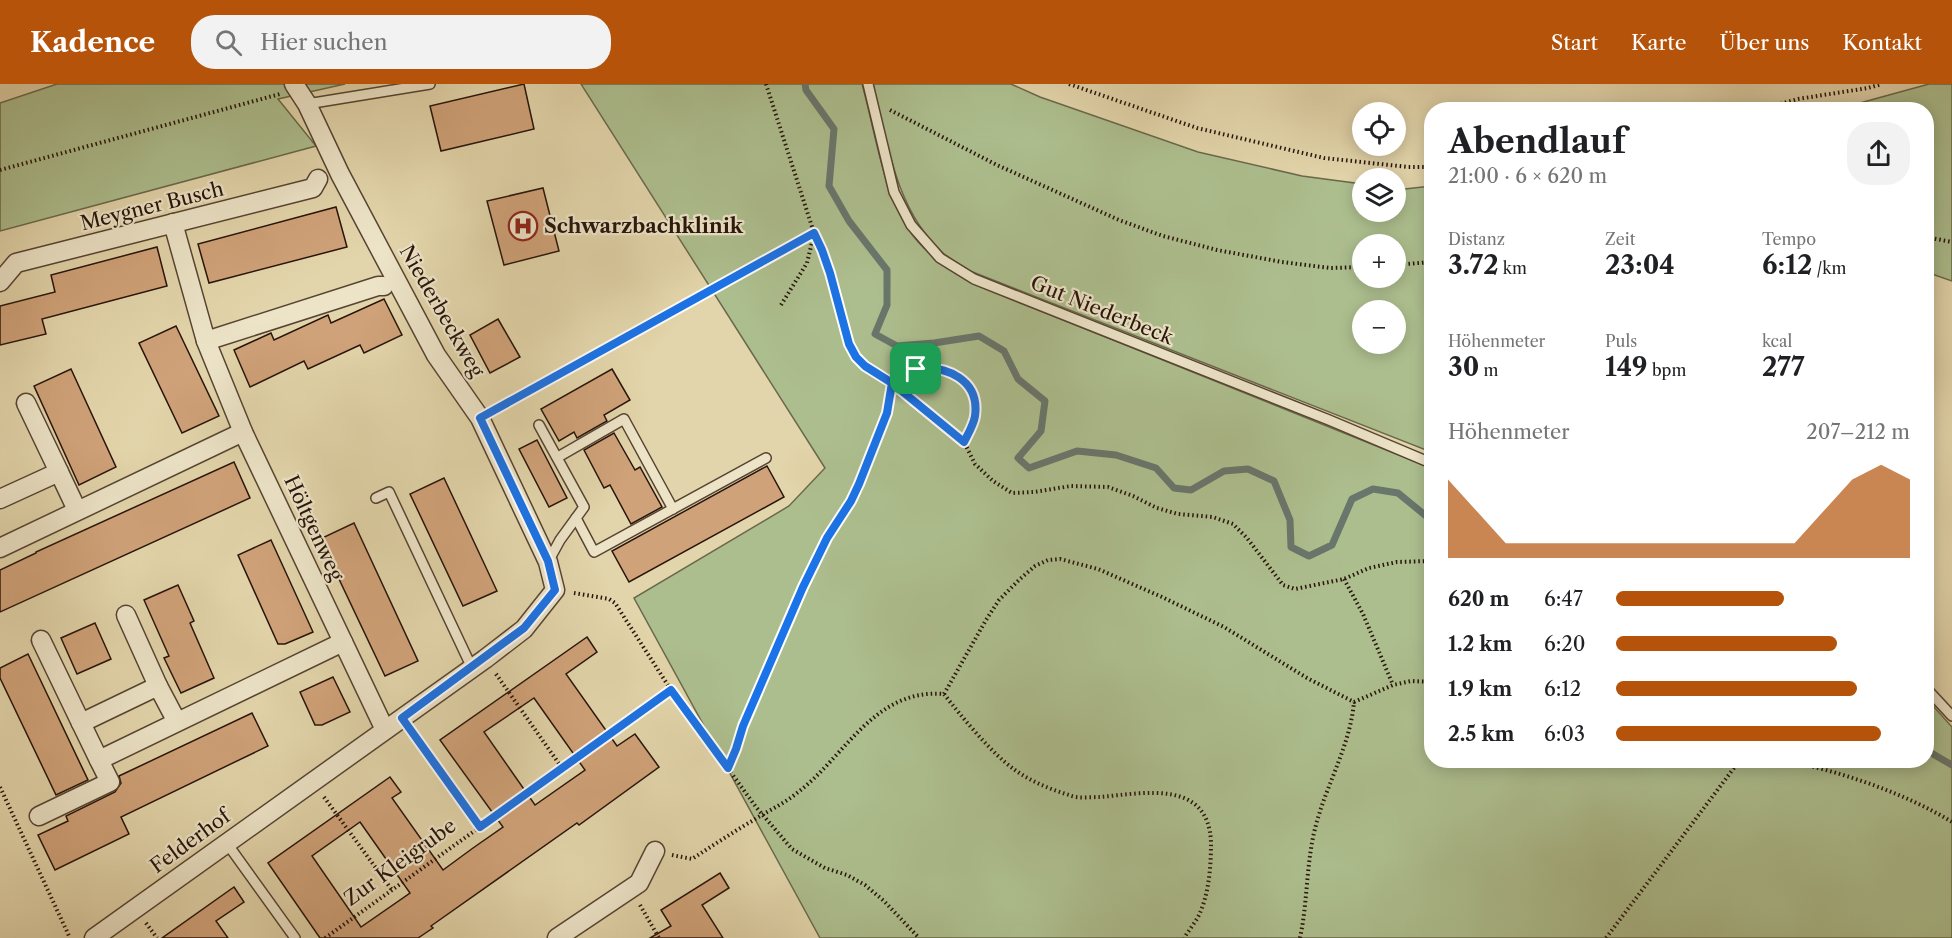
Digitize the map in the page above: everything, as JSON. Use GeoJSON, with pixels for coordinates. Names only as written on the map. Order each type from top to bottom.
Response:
{"type":"FeatureCollection","features":[{"type":"Feature","properties":{"kind":"street","name":"Niederbeckweg"},"geometry":{"type":"LineString","coordinates":[[295,86],[307,105],[339,174],[436,355],[480,418],[548,561],[555,590]]}},
{"type":"Feature","properties":{"kind":"street","name":"Meygner Busch"},"geometry":{"type":"LineString","coordinates":[[0,282],[16,263],[313,188],[318,179]]}},
{"type":"Feature","properties":{"kind":"street","name":"Höltgenweg"},"geometry":{"type":"LineString","coordinates":[[173,223],[206,341],[243,432],[385,730]]}},
{"type":"Feature","properties":{"kind":"street"},"geometry":{"type":"LineString","coordinates":[[206,341],[384,286]]}},
{"type":"Feature","properties":{"kind":"street"},"geometry":{"type":"LineString","coordinates":[[26,403],[77,510]]}},
{"type":"Feature","properties":{"kind":"street"},"geometry":{"type":"LineString","coordinates":[[0,548],[243,432]]}},
{"type":"Feature","properties":{"kind":"street"},"geometry":{"type":"LineString","coordinates":[[0,499],[59,472]]}},
{"type":"Feature","properties":{"kind":"street","name":"Felderhof"},"geometry":{"type":"LineString","coordinates":[[94,938],[479,663],[524,628],[555,590]]}},
{"type":"Feature","properties":{"kind":"street"},"geometry":{"type":"LineString","coordinates":[[126,615],[177,722]]}},
{"type":"Feature","properties":{"kind":"street"},"geometry":{"type":"LineString","coordinates":[[39,816],[110,782],[41,640]]}},
{"type":"Feature","properties":{"kind":"street"},"geometry":{"type":"LineString","coordinates":[[99,760],[343,642]]}},
{"type":"Feature","properties":{"kind":"street"},"geometry":{"type":"LineString","coordinates":[[81,723],[158,686]]}},
{"type":"Feature","properties":{"kind":"street"},"geometry":{"type":"LineString","coordinates":[[557,938],[639,883],[655,851]]}},
{"type":"Feature","properties":{"kind":"lane"},"geometry":{"type":"LineString","coordinates":[[307,105],[430,84]]}},
{"type":"Feature","properties":{"kind":"lane","name":"Gut Niederbeck"},"geometry":{"type":"LineString","coordinates":[[868,84],[894,192],[912,225],[940,258],[974,279],[1424,460]]}},
{"type":"Feature","properties":{"kind":"lane"},"geometry":{"type":"LineString","coordinates":[[558,457],[624,419],[673,509]]}},
{"type":"Feature","properties":{"kind":"lane"},"geometry":{"type":"LineString","coordinates":[[539,425],[584,507],[548,561]]}},
{"type":"Feature","properties":{"kind":"lane"},"geometry":{"type":"LineString","coordinates":[[576,518],[594,552],[766,458]]}},
{"type":"Feature","properties":{"kind":"lane"},"geometry":{"type":"LineString","coordinates":[[376,498],[389,492],[479,663]]}},
{"type":"Feature","properties":{"kind":"lane"},"geometry":{"type":"LineString","coordinates":[[1934,697],[1952,716]]}},
{"type":"Feature","properties":{"kind":"lane"},"geometry":{"type":"LineString","coordinates":[[226,842],[295,938]]}},
{"type":"Feature","properties":{"kind":"path"},"geometry":{"type":"LineString","coordinates":[[766,84],[814,233],[830,273],[849,344],[856,357],[865,366],[892,383],[964,442],[975,464],[993,481],[1012,493],[1071,486],[1108,487],[1133,495],[1157,508],[1178,514],[1213,517],[1233,524],[1247,538],[1283,585],[1294,589],[1344,579],[1369,568],[1397,562],[1424,561]]}},
{"type":"Feature","properties":{"kind":"path"},"geometry":{"type":"LineString","coordinates":[[1068,84],[1197,128],[1324,158],[1424,167]]}},
{"type":"Feature","properties":{"kind":"path"},"geometry":{"type":"LineString","coordinates":[[1787,102],[1882,84]]}},
{"type":"Feature","properties":{"kind":"path"},"geometry":{"type":"LineString","coordinates":[[0,171],[263,100],[295,86]]}},
{"type":"Feature","properties":{"kind":"path"},"geometry":{"type":"LineString","coordinates":[[873,102],[997,165],[1119,220],[1163,236],[1217,250],[1282,262],[1330,268],[1352,267]]}},
{"type":"Feature","properties":{"kind":"path"},"geometry":{"type":"LineString","coordinates":[[781,305],[807,263],[814,233]]}},
{"type":"Feature","properties":{"kind":"path"},"geometry":{"type":"LineString","coordinates":[[480,418],[814,233]]}},
{"type":"Feature","properties":{"kind":"path"},"geometry":{"type":"LineString","coordinates":[[1934,239],[1952,242]]}},
{"type":"Feature","properties":{"kind":"path"},"geometry":{"type":"LineString","coordinates":[[1406,264],[1424,263]]}},
{"type":"Feature","properties":{"kind":"path"},"geometry":{"type":"LineString","coordinates":[[728,768],[743,726],[803,587],[827,538],[859,484],[887,413],[892,383],[899,376],[927,367],[950,372],[965,381],[975,397],[975,417],[964,442]]}},
{"type":"Feature","properties":{"kind":"path"},"geometry":{"type":"LineString","coordinates":[[944,694],[999,600],[1035,566],[1048,560],[1060,559],[1098,569],[1224,627],[1307,678],[1354,702]]}},
{"type":"Feature","properties":{"kind":"path"},"geometry":{"type":"LineString","coordinates":[[1344,579],[1363,614],[1393,685]]}},
{"type":"Feature","properties":{"kind":"path"},"geometry":{"type":"LineString","coordinates":[[555,590],[615,603],[671,690],[728,768],[792,849],[825,868],[847,875],[866,885],[919,938]]}},
{"type":"Feature","properties":{"kind":"path"},"geometry":{"type":"LineString","coordinates":[[479,663],[562,768]]}},
{"type":"Feature","properties":{"kind":"path"},"geometry":{"type":"LineString","coordinates":[[1354,702],[1393,685],[1411,681],[1424,682]]}},
{"type":"Feature","properties":{"kind":"path","name":"Zur Kleigrube"},"geometry":{"type":"LineString","coordinates":[[324,938],[671,690]]}},
{"type":"Feature","properties":{"kind":"path"},"geometry":{"type":"LineString","coordinates":[[655,851],[692,859],[780,806],[806,787],[859,729],[880,713],[902,699],[933,693],[944,694],[990,746],[1014,769],[1038,784],[1072,797],[1170,794],[1189,799],[1196,804],[1204,814],[1210,828],[1210,862],[1208,883],[1199,914],[1184,938]]}},
{"type":"Feature","properties":{"kind":"path"},"geometry":{"type":"LineString","coordinates":[[1300,938],[1316,826],[1349,732],[1354,702]]}},
{"type":"Feature","properties":{"kind":"path"},"geometry":{"type":"LineString","coordinates":[[402,718],[480,827]]}},
{"type":"Feature","properties":{"kind":"path"},"geometry":{"type":"LineString","coordinates":[[1606,938],[1734,768]]}},
{"type":"Feature","properties":{"kind":"path"},"geometry":{"type":"LineString","coordinates":[[1817,768],[1874,786],[1933,810],[1952,822]]}},
{"type":"Feature","properties":{"kind":"path"},"geometry":{"type":"LineString","coordinates":[[313,782],[392,890]]}},
{"type":"Feature","properties":{"kind":"path"},"geometry":{"type":"LineString","coordinates":[[0,787],[70,938]]}},
{"type":"Feature","properties":{"kind":"path"},"geometry":{"type":"LineString","coordinates":[[631,889],[659,938]]}},
{"type":"Feature","properties":{"kind":"green space"},"geometry":{"type":"Polygon","coordinates":[[[57,84],[345,84],[278,99],[316,146],[0,231],[0,103],[57,84]]]}},
{"type":"Feature","properties":{"kind":"green space"},"geometry":{"type":"Polygon","coordinates":[[[581,84],[862,84],[885,177],[899,212],[921,245],[947,266],[974,284],[1424,465],[1424,768],[1934,768],[1934,707],[1952,727],[1952,938],[820,938],[634,598],[789,506],[825,468],[581,84]]]}},
{"type":"Feature","properties":{"kind":"green space"},"geometry":{"type":"Polygon","coordinates":[[[873,84],[1011,84],[1040,97],[1198,152],[1302,176],[1352,183],[1352,222],[1406,222],[1406,189],[1424,187],[1424,449],[970,271],[943,253],[927,236],[914,217],[896,174],[873,84]]]}},
{"type":"Feature","properties":{"kind":"green space"},"geometry":{"type":"Polygon","coordinates":[[[1929,84],[1952,84],[1952,281],[1934,275],[1934,102],[1863,102],[1929,84]]]}},
{"type":"Feature","properties":{"kind":"building"},"geometry":{"type":"Polygon","coordinates":[[[524,84],[534,129],[441,151],[430,106],[524,84]]]}},
{"type":"Feature","properties":{"kind":"building","name":"Schwarzbachklinik"},"geometry":{"type":"Polygon","coordinates":[[[543,188],[559,251],[504,265],[487,201],[543,188]]]}},
{"type":"Feature","properties":{"kind":"building"},"geometry":{"type":"Polygon","coordinates":[[[336,207],[347,247],[209,283],[198,244],[336,207]]]}},
{"type":"Feature","properties":{"kind":"building"},"geometry":{"type":"Polygon","coordinates":[[[157,247],[167,286],[42,319],[46,334],[0,345],[0,306],[55,292],[51,275],[157,247]]]}},
{"type":"Feature","properties":{"kind":"building"},"geometry":{"type":"Polygon","coordinates":[[[384,299],[402,335],[364,353],[360,345],[308,369],[304,361],[250,387],[234,350],[271,333],[274,340],[328,315],[331,323],[384,299]]]}},
{"type":"Feature","properties":{"kind":"building"},"geometry":{"type":"Polygon","coordinates":[[[498,319],[520,357],[490,373],[470,335],[498,319]]]}},
{"type":"Feature","properties":{"kind":"building"},"geometry":{"type":"Polygon","coordinates":[[[176,326],[219,416],[182,433],[139,343],[176,326]]]}},
{"type":"Feature","properties":{"kind":"building"},"geometry":{"type":"Polygon","coordinates":[[[71,369],[116,467],[79,485],[34,386],[71,369]]]}},
{"type":"Feature","properties":{"kind":"building"},"geometry":{"type":"Polygon","coordinates":[[[612,369],[630,400],[604,415],[607,421],[577,438],[574,432],[559,441],[541,409],[612,369]]]}},
{"type":"Feature","properties":{"kind":"building"},"geometry":{"type":"Polygon","coordinates":[[[614,433],[635,470],[640,467],[662,507],[631,524],[610,485],[604,488],[584,450],[614,433]]]}},
{"type":"Feature","properties":{"kind":"building"},"geometry":{"type":"Polygon","coordinates":[[[537,440],[567,498],[549,507],[519,449],[537,440]]]}},
{"type":"Feature","properties":{"kind":"building"},"geometry":{"type":"Polygon","coordinates":[[[234,462],[250,498],[0,612],[0,570],[234,462]]]}},
{"type":"Feature","properties":{"kind":"building"},"geometry":{"type":"Polygon","coordinates":[[[767,466],[784,497],[629,582],[612,551],[767,466]]]}},
{"type":"Feature","properties":{"kind":"building"},"geometry":{"type":"Polygon","coordinates":[[[444,478],[497,591],[463,606],[410,494],[444,478]]]}},
{"type":"Feature","properties":{"kind":"building"},"geometry":{"type":"Polygon","coordinates":[[[354,523],[418,661],[385,676],[320,539],[354,523]]]}},
{"type":"Feature","properties":{"kind":"building"},"geometry":{"type":"Polygon","coordinates":[[[271,540],[313,632],[285,644],[278,644],[238,555],[271,540]]]}},
{"type":"Feature","properties":{"kind":"building"},"geometry":{"type":"Polygon","coordinates":[[[178,585],[194,621],[190,623],[214,678],[181,693],[164,658],[169,656],[144,600],[178,585]]]}},
{"type":"Feature","properties":{"kind":"building"},"geometry":{"type":"Polygon","coordinates":[[[95,623],[111,659],[77,674],[61,638],[95,623]]]}},
{"type":"Feature","properties":{"kind":"building"},"geometry":{"type":"Polygon","coordinates":[[[587,637],[597,652],[566,674],[617,746],[635,734],[659,767],[579,825],[577,823],[431,926],[433,928],[418,938],[320,938],[268,863],[390,777],[401,792],[392,798],[443,870],[503,827],[440,740],[587,637]],[[534,698],[484,732],[535,805],[585,770],[534,698]],[[360,822],[312,856],[361,927],[410,893],[360,822]]]}},
{"type":"Feature","properties":{"kind":"building"},"geometry":{"type":"Polygon","coordinates":[[[28,654],[88,780],[56,795],[0,678],[0,668],[28,654]]]}},
{"type":"Feature","properties":{"kind":"building"},"geometry":{"type":"Polygon","coordinates":[[[333,677],[350,712],[322,725],[315,725],[300,692],[333,677]]]}},
{"type":"Feature","properties":{"kind":"building"},"geometry":{"type":"Polygon","coordinates":[[[252,713],[268,746],[121,817],[129,834],[55,870],[38,835],[68,821],[66,816],[115,792],[121,783],[119,776],[252,713]]]}},
{"type":"Feature","properties":{"kind":"building"},"geometry":{"type":"Polygon","coordinates":[[[720,873],[729,888],[702,905],[723,938],[650,938],[671,926],[661,910],[720,873]]]}},
{"type":"Feature","properties":{"kind":"building"},"geometry":{"type":"Polygon","coordinates":[[[234,887],[244,902],[216,921],[228,938],[162,938],[234,887]]]}},
{"type":"Feature","properties":{"kind":"waterway"},"geometry":{"type":"LineString","coordinates":[[805,84],[806,90],[834,129],[829,186],[849,221],[887,270],[887,305],[875,334],[897,346],[979,336],[1004,351],[1018,379],[1045,401],[1041,431],[1018,458],[1029,468],[1077,451],[1116,455],[1156,468],[1174,488],[1191,490],[1224,471],[1248,469],[1274,481],[1290,520],[1291,547],[1309,556],[1332,545],[1352,499],[1373,489],[1398,493],[1424,514]]}},
{"type":"Feature","properties":{"kind":"waterway"},"geometry":{"type":"LineString","coordinates":[[1934,755],[1952,765]]}},
{"type":"Feature","properties":{"kind":"place","name":"Schwarzbachklinik"},"geometry":{"type":"Point","coordinates":[523,226]}},
{"type":"Feature","properties":{"kind":"route"},"geometry":{"type":"LineString","coordinates":[[916,369],[899,376],[892,383],[887,413],[859,484],[827,538],[803,587],[743,726],[728,768],[671,690],[480,827],[402,718],[524,628],[555,590],[548,561],[480,418],[814,233],[830,273],[849,344],[856,357],[865,366],[892,383],[964,442],[975,417],[975,397],[965,381],[950,372],[927,367],[916,369]]}}]}
